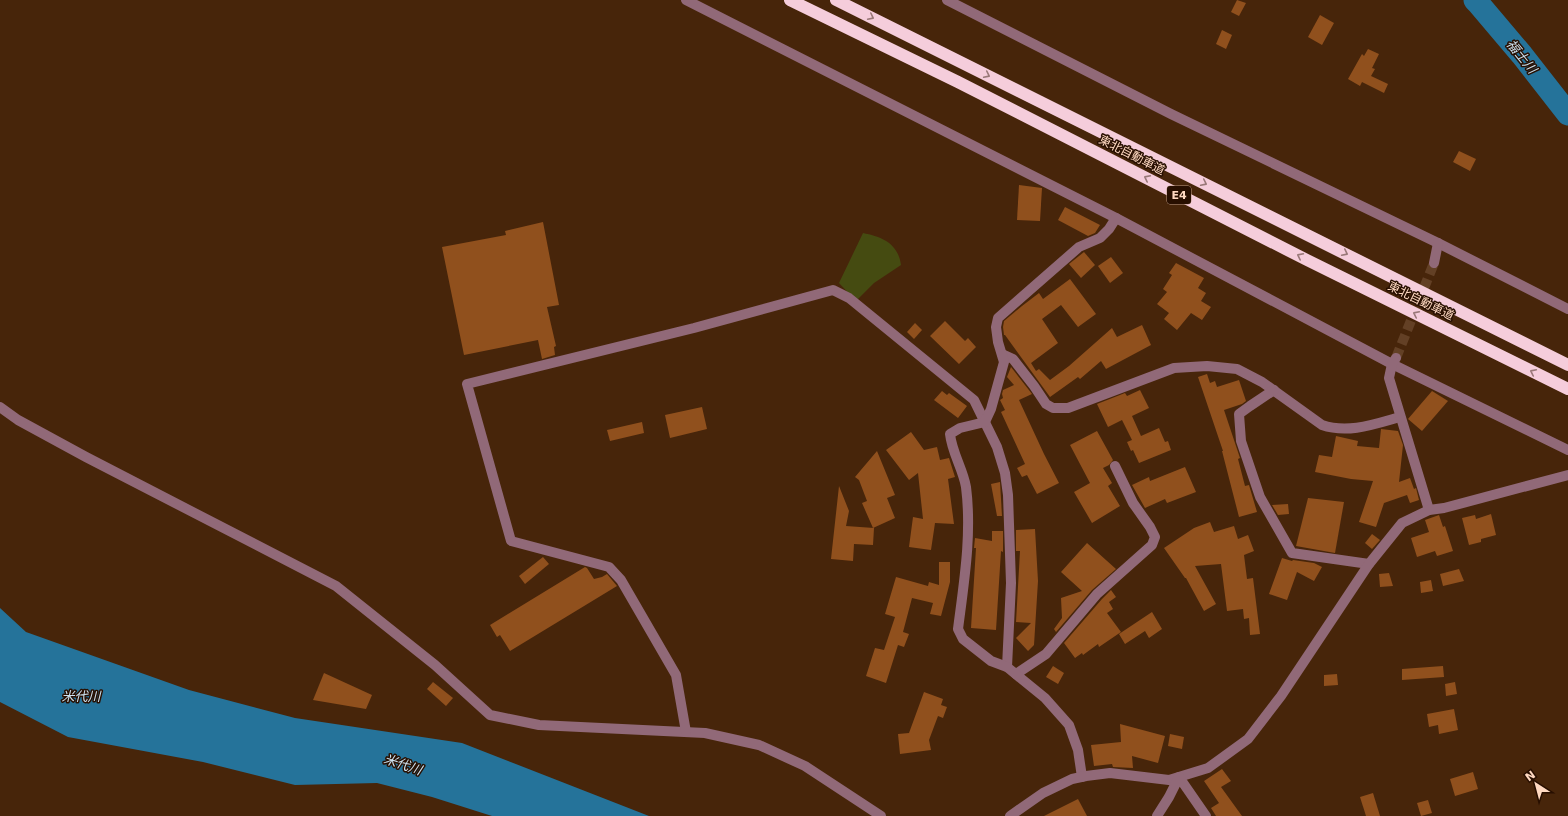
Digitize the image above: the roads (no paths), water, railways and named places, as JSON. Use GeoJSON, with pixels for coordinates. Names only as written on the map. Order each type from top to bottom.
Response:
{"type":"FeatureCollection","features":[{"type":"Feature","properties":{"kind":"highway","name":"東北自動車道"},"geometry":{"type":"LineString","coordinates":[[790,0],[958,82],[1307,260],[1568,389]]}},
{"type":"Feature","properties":{"kind":"highway","name":"東北自動車道"},"geometry":{"type":"LineString","coordinates":[[836,0],[1568,365]]}},
{"type":"Feature","properties":{"kind":"street"},"geometry":{"type":"LineString","coordinates":[[686,0],[701,3],[1568,450]]}},
{"type":"Feature","properties":{"kind":"street"},"geometry":{"type":"LineString","coordinates":[[947,0],[1171,114],[1438,243],[1568,309]]}},
{"type":"Feature","properties":{"kind":"street"},"geometry":{"type":"LineString","coordinates":[[985,422],[991,409],[1004,362],[996,327],[998,318],[1079,247],[1100,238],[1109,230],[1116,218]]}},
{"type":"Feature","properties":{"kind":"street"},"geometry":{"type":"LineString","coordinates":[[1434,263],[1438,243]]}},
{"type":"Feature","properties":{"kind":"street"},"geometry":{"type":"LineString","coordinates":[[686,732],[676,675],[621,580],[609,566],[511,541],[467,384],[694,328],[833,290],[849,298],[974,400],[997,447],[1005,473],[1008,494],[1012,583],[1007,667]]}},
{"type":"Feature","properties":{"kind":"street"},"geometry":{"type":"LineString","coordinates":[[1002,354],[1013,359],[1046,404],[1053,408],[1068,408],[1174,368],[1207,366],[1237,369],[1274,390],[1322,425],[1333,429],[1358,428],[1400,417]]}},
{"type":"Feature","properties":{"kind":"street"},"geometry":{"type":"LineString","coordinates":[[1394,361],[1389,378],[1429,510]]}},
{"type":"Feature","properties":{"kind":"street"},"geometry":{"type":"LineString","coordinates":[[1274,390],[1239,414],[1240,441],[1260,497],[1282,538],[1292,553],[1369,564]]}},
{"type":"Feature","properties":{"kind":"street"},"geometry":{"type":"LineString","coordinates":[[0,406],[18,420],[86,457],[336,586],[435,665],[490,715],[539,725],[705,733],[759,745],[805,766],[881,816]]}},
{"type":"Feature","properties":{"kind":"street"},"geometry":{"type":"LineString","coordinates":[[985,422],[960,428],[950,434],[951,444],[966,486],[969,527],[958,629],[962,639],[991,661],[1007,667],[1016,674],[1045,698],[1069,725],[1078,750],[1082,777]]}},
{"type":"Feature","properties":{"kind":"street"},"geometry":{"type":"LineString","coordinates":[[1016,674],[1046,654],[1097,594],[1152,545],[1155,537],[1150,527],[1133,503],[1115,466]]}},
{"type":"Feature","properties":{"kind":"street"},"geometry":{"type":"LineString","coordinates":[[1010,816],[1043,793],[1082,777],[1110,773],[1168,780],[1208,768],[1248,739],[1281,696],[1369,564],[1402,523],[1429,510],[1444,508],[1568,475]]}},
{"type":"Feature","properties":{"kind":"street"},"geometry":{"type":"LineString","coordinates":[[1157,816],[1179,777]]}},
{"type":"Feature","properties":{"kind":"street"},"geometry":{"type":"LineString","coordinates":[[1179,777],[1206,816]]}},
{"type":"Feature","properties":{"kind":"water","name":"米代川"},"geometry":{"type":"Polygon","coordinates":[[[0,608],[26,632],[189,690],[295,718],[462,743],[649,816],[492,816],[432,797],[377,783],[295,785],[203,762],[68,737],[0,702],[0,608]]]}},
{"type":"Feature","properties":{"kind":"waterway","name":"福士川"},"geometry":{"type":"LineString","coordinates":[[1475,0],[1522,55],[1568,114]]}},
{"type":"Feature","properties":{"kind":"tunnel"},"geometry":{"type":"LineString","coordinates":[[1396,358],[1434,263]]}}]}
